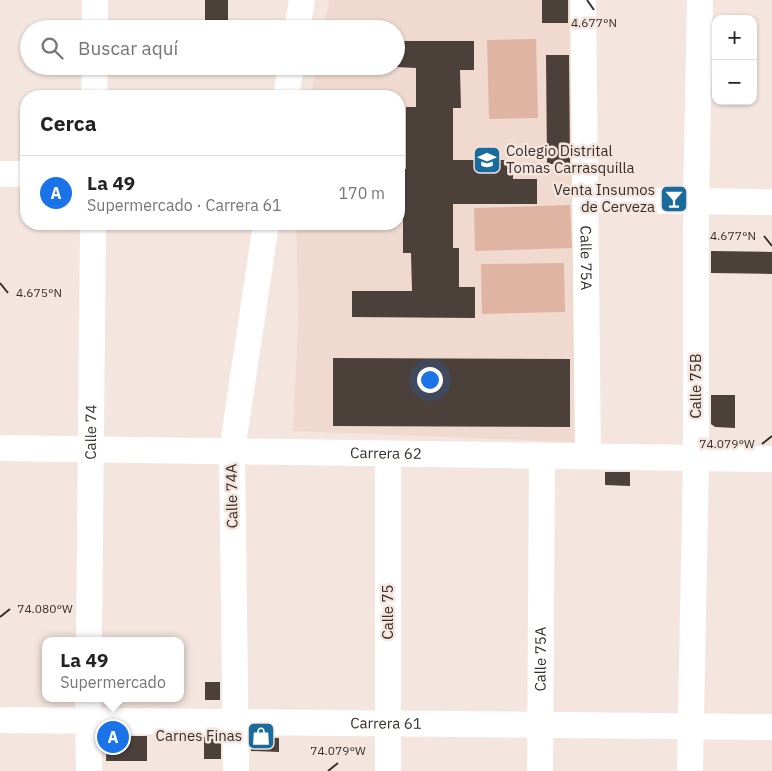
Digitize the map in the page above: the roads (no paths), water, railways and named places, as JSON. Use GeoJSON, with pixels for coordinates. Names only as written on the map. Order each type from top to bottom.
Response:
{"type":"FeatureCollection","features":[{"type":"Feature","properties":{"kind":"street"},"geometry":{"type":"LineString","coordinates":[[95,0],[95,20]]}},
{"type":"Feature","properties":{"kind":"street"},"geometry":{"type":"LineString","coordinates":[[299,20],[302,0]]}},
{"type":"Feature","properties":{"kind":"street","name":"Calle 75A"},"geometry":{"type":"LineString","coordinates":[[584,0],[588,456]]}},
{"type":"Feature","properties":{"kind":"street","name":"Calle 75B"},"geometry":{"type":"LineString","coordinates":[[690,771],[696,458],[696,201],[700,0]]}},
{"type":"Feature","properties":{"kind":"street"},"geometry":{"type":"LineString","coordinates":[[94,75],[94,90]]}},
{"type":"Feature","properties":{"kind":"street"},"geometry":{"type":"LineString","coordinates":[[287,90],[290,75]]}},
{"type":"Feature","properties":{"kind":"street"},"geometry":{"type":"LineString","coordinates":[[0,174],[20,174]]}},
{"type":"Feature","properties":{"kind":"street"},"geometry":{"type":"LineString","coordinates":[[585,200],[772,202]]}},
{"type":"Feature","properties":{"kind":"street","name":"Calle 74"},"geometry":{"type":"LineString","coordinates":[[89,637],[93,230]]}},
{"type":"Feature","properties":{"kind":"street","name":"Calle 74A"},"geometry":{"type":"LineString","coordinates":[[236,771],[232,451],[265,230]]}},
{"type":"Feature","properties":{"kind":"street","name":"Carrera 62"},"geometry":{"type":"LineString","coordinates":[[0,448],[772,459]]}},
{"type":"Feature","properties":{"kind":"street","name":"Calle 75"},"geometry":{"type":"LineString","coordinates":[[388,454],[388,771]]}},
{"type":"Feature","properties":{"kind":"street","name":"Calle 75A"},"geometry":{"type":"LineString","coordinates":[[540,771],[542,456]]}},
{"type":"Feature","properties":{"kind":"street"},"geometry":{"type":"LineString","coordinates":[[88,709],[89,771]]}},
{"type":"Feature","properties":{"kind":"street","name":"Carrera 61"},"geometry":{"type":"LineString","coordinates":[[0,720],[88,709],[236,722],[772,727]]}},
{"type":"Feature","properties":{"kind":"place","name":"Colegio Distrital Tomas Carrasquilla"},"geometry":{"type":"Point","coordinates":[487,160]}},
{"type":"Feature","properties":{"kind":"place","name":"Venta Insumos de Cerveza"},"geometry":{"type":"Point","coordinates":[674,199]}},
{"type":"Feature","properties":{"kind":"place","name":"Carnes Finas"},"geometry":{"type":"Point","coordinates":[261,736]}},
{"type":"Feature","properties":{"kind":"place","name":"La 49"},"geometry":{"type":"Point","coordinates":[113,737]}}]}
